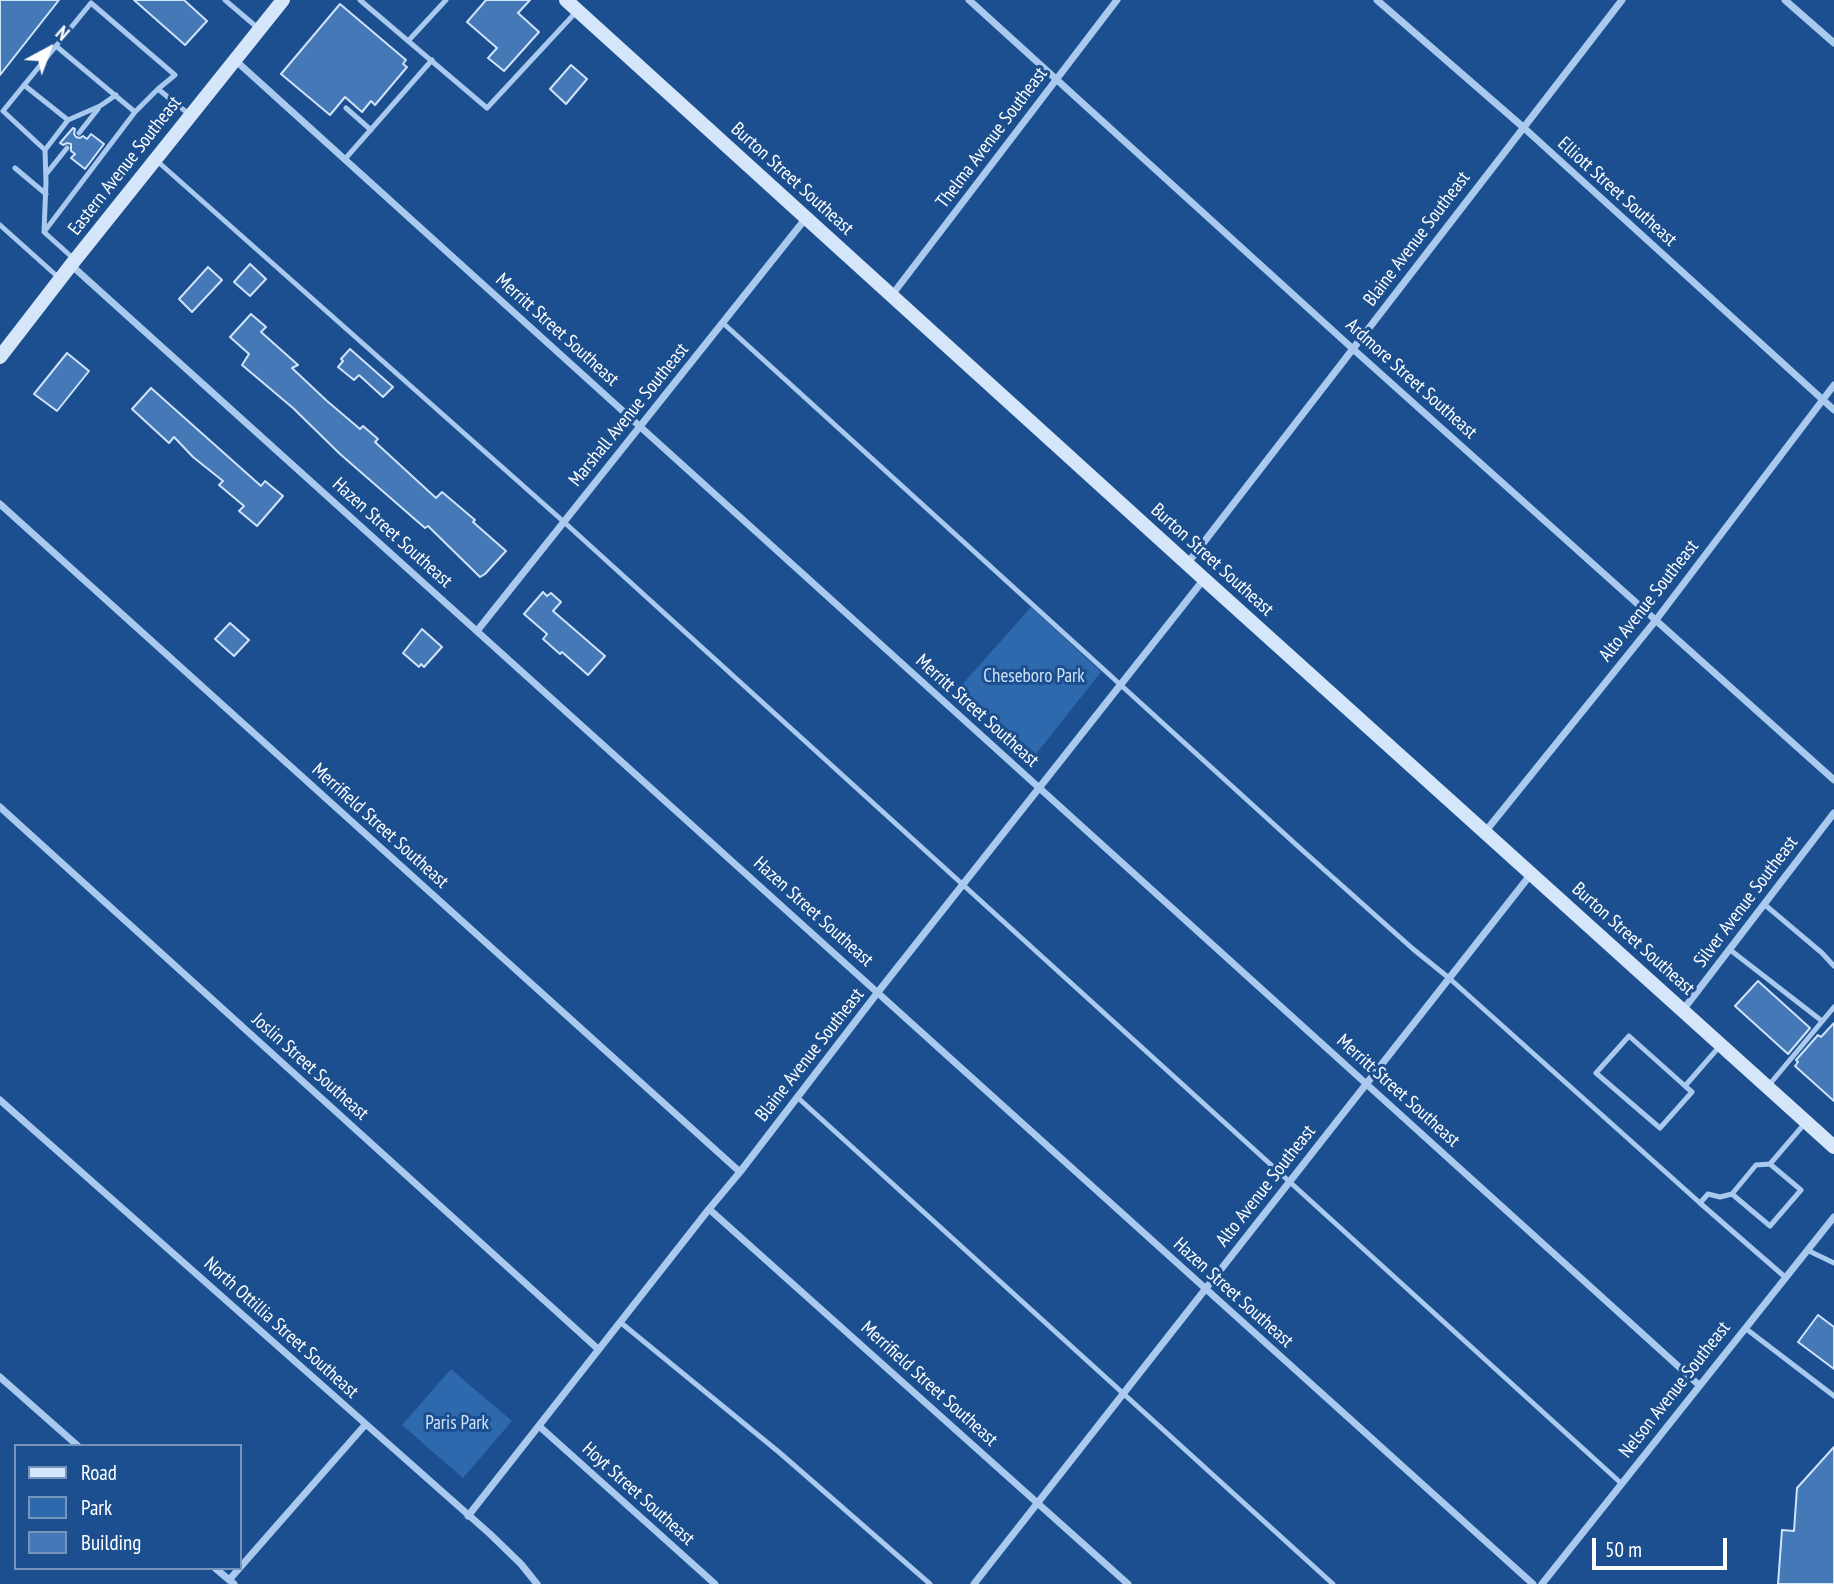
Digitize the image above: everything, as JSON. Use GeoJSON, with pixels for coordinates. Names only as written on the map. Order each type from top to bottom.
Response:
{"type":"FeatureCollection","features":[{"type":"Feature","properties":{"kind":"main road","name":"Eastern Avenue Southeast"},"geometry":{"type":"LineString","coordinates":[[0,357],[283,0]]}},
{"type":"Feature","properties":{"kind":"main road","name":"Burton Street Southeast"},"geometry":{"type":"LineString","coordinates":[[566,0],[1186,564],[1834,1147]]}},
{"type":"Feature","properties":{"kind":"street","name":"Ardmore Street Southeast"},"geometry":{"type":"LineString","coordinates":[[969,0],[1834,780]]}},
{"type":"Feature","properties":{"kind":"street","name":"Thelma Avenue Southeast"},"geometry":{"type":"LineString","coordinates":[[892,295],[1117,0]]}},
{"type":"Feature","properties":{"kind":"street","name":"Elliott Street Southeast"},"geometry":{"type":"LineString","coordinates":[[1377,0],[1523,127],[1834,410]]}},
{"type":"Feature","properties":{"kind":"street","name":"Blaine Avenue Southeast"},"geometry":{"type":"LineString","coordinates":[[1186,564],[1622,0]]}},
{"type":"Feature","properties":{"kind":"street"},"geometry":{"type":"LineString","coordinates":[[1785,0],[1834,43]]}},
{"type":"Feature","properties":{"kind":"street","name":"Merritt Street Southeast"},"geometry":{"type":"LineString","coordinates":[[235,59],[1699,1385]]}},
{"type":"Feature","properties":{"kind":"street","name":"Marshall Avenue Southeast"},"geometry":{"type":"LineString","coordinates":[[477,631],[806,218]]}},
{"type":"Feature","properties":{"kind":"street","name":"Hazen Street Southeast"},"geometry":{"type":"LineString","coordinates":[[73,262],[477,631],[1533,1584]]}},
{"type":"Feature","properties":{"kind":"street","name":"Alto Avenue Southeast"},"geometry":{"type":"LineString","coordinates":[[1485,832],[1656,620],[1834,386]]}},
{"type":"Feature","properties":{"kind":"street","name":"Merrifield Street Southeast"},"geometry":{"type":"LineString","coordinates":[[0,504],[740,1172]]}},
{"type":"Feature","properties":{"kind":"street","name":"Blaine Avenue Southeast"},"geometry":{"type":"LineString","coordinates":[[468,1516],[1204,579]]}},
{"type":"Feature","properties":{"kind":"street","name":"Joslin Street Southeast"},"geometry":{"type":"LineString","coordinates":[[0,807],[598,1349]]}},
{"type":"Feature","properties":{"kind":"street","name":"Silver Avenue Southeast"},"geometry":{"type":"LineString","coordinates":[[1683,1010],[1834,813]]}},
{"type":"Feature","properties":{"kind":"street","name":"Alto Avenue Southeast"},"geometry":{"type":"LineString","coordinates":[[974,1584],[1531,874]]}},
{"type":"Feature","properties":{"kind":"street","name":"North Ottillia Street Southeast"},"geometry":{"type":"LineString","coordinates":[[0,1100],[468,1516],[538,1583]]}},
{"type":"Feature","properties":{"kind":"street","name":"Merrifield Street Southeast"},"geometry":{"type":"LineString","coordinates":[[709,1209],[1128,1584]]}},
{"type":"Feature","properties":{"kind":"street","name":"Nelson Avenue Southeast"},"geometry":{"type":"LineString","coordinates":[[1542,1584],[1834,1217]]}},
{"type":"Feature","properties":{"kind":"street"},"geometry":{"type":"LineString","coordinates":[[0,1377],[76,1444]]}},
{"type":"Feature","properties":{"kind":"street"},"geometry":{"type":"LineString","coordinates":[[242,1569],[365,1424]]}},
{"type":"Feature","properties":{"kind":"street","name":"Hoyt Street Southeast"},"geometry":{"type":"LineString","coordinates":[[539,1426],[715,1584]]}},
{"type":"Feature","properties":{"kind":"street"},"geometry":{"type":"LineString","coordinates":[[217,1570],[231,1582]]}},
{"type":"Feature","properties":{"kind":"lane"},"geometry":{"type":"LineString","coordinates":[[225,0],[259,29]]}},
{"type":"Feature","properties":{"kind":"lane"},"geometry":{"type":"LineString","coordinates":[[360,0],[487,108],[577,10]]}},
{"type":"Feature","properties":{"kind":"lane"},"geometry":{"type":"LineString","coordinates":[[409,40],[446,0]]}},
{"type":"Feature","properties":{"kind":"lane"},"geometry":{"type":"LineString","coordinates":[[44,232],[135,112],[175,75],[91,3],[1,110],[45,149]]}},
{"type":"Feature","properties":{"kind":"lane"},"geometry":{"type":"LineString","coordinates":[[56,46],[135,112]]}},
{"type":"Feature","properties":{"kind":"lane"},"geometry":{"type":"LineString","coordinates":[[345,159],[432,60]]}},
{"type":"Feature","properties":{"kind":"lane"},"geometry":{"type":"LineString","coordinates":[[24,85],[68,120]]}},
{"type":"Feature","properties":{"kind":"lane"},"geometry":{"type":"LineString","coordinates":[[158,89],[190,116]]}},
{"type":"Feature","properties":{"kind":"lane"},"geometry":{"type":"LineString","coordinates":[[73,262],[44,232],[45,149],[68,120],[100,106],[116,95]]}},
{"type":"Feature","properties":{"kind":"lane"},"geometry":{"type":"LineString","coordinates":[[79,133],[100,106]]}},
{"type":"Feature","properties":{"kind":"lane"},"geometry":{"type":"LineString","coordinates":[[346,108],[371,130]]}},
{"type":"Feature","properties":{"kind":"lane"},"geometry":{"type":"LineString","coordinates":[[46,174],[67,148]]}},
{"type":"Feature","properties":{"kind":"lane"},"geometry":{"type":"LineString","coordinates":[[155,159],[564,522],[1622,1484]]}},
{"type":"Feature","properties":{"kind":"lane"},"geometry":{"type":"LineString","coordinates":[[15,168],[46,194]]}},
{"type":"Feature","properties":{"kind":"lane"},"geometry":{"type":"LineString","coordinates":[[0,225],[60,279]]}},
{"type":"Feature","properties":{"kind":"lane"},"geometry":{"type":"LineString","coordinates":[[723,323],[1413,949],[1449,978],[1785,1278]]}},
{"type":"Feature","properties":{"kind":"lane"},"geometry":{"type":"LineString","coordinates":[[1764,904],[1834,966]]}},
{"type":"Feature","properties":{"kind":"lane"},"geometry":{"type":"LineString","coordinates":[[1730,949],[1822,1021]]}},
{"type":"Feature","properties":{"kind":"lane"},"geometry":{"type":"LineString","coordinates":[[1768,1087],[1834,1007]]}},
{"type":"Feature","properties":{"kind":"lane"},"geometry":{"type":"LineString","coordinates":[[1629,1036],[1685,1086],[1692,1092],[1660,1128],[1596,1073],[1629,1036]]}},
{"type":"Feature","properties":{"kind":"lane"},"geometry":{"type":"LineString","coordinates":[[1685,1086],[1721,1045]]}},
{"type":"Feature","properties":{"kind":"lane"},"geometry":{"type":"LineString","coordinates":[[797,1097],[1334,1584]]}},
{"type":"Feature","properties":{"kind":"lane"},"geometry":{"type":"LineString","coordinates":[[1770,1164],[1806,1122]]}},
{"type":"Feature","properties":{"kind":"lane"},"geometry":{"type":"LineString","coordinates":[[1700,1203],[1708,1194],[1732,1194],[1756,1165],[1770,1164],[1801,1190],[1770,1226],[1732,1194]]}},
{"type":"Feature","properties":{"kind":"lane"},"geometry":{"type":"LineString","coordinates":[[1807,1250],[1834,1263]]}},
{"type":"Feature","properties":{"kind":"lane"},"geometry":{"type":"LineString","coordinates":[[620,1322],[780,1453],[930,1584]]}},
{"type":"Feature","properties":{"kind":"lane"},"geometry":{"type":"LineString","coordinates":[[1745,1328],[1834,1396]]}},
{"type":"Feature","properties":{"kind":"green space","name":"Cheseboro Park"},"geometry":{"type":"Polygon","coordinates":[[[1031,607],[1101,672],[1036,754],[960,687],[1031,607]]]}},
{"type":"Feature","properties":{"kind":"green space","name":"Paris Park"},"geometry":{"type":"Polygon","coordinates":[[[451,1369],[512,1421],[463,1478],[402,1425],[451,1369]]]}},
{"type":"Feature","properties":{"kind":"building"},"geometry":{"type":"Polygon","coordinates":[[[0,0],[59,0],[0,75],[0,0]]]}},
{"type":"Feature","properties":{"kind":"building"},"geometry":{"type":"Polygon","coordinates":[[[134,0],[184,0],[207,21],[185,45],[134,0]]]}},
{"type":"Feature","properties":{"kind":"building"},"geometry":{"type":"Polygon","coordinates":[[[486,0],[530,0],[518,13],[539,32],[504,71],[488,58],[497,48],[467,22],[486,0]]]}},
{"type":"Feature","properties":{"kind":"building"},"geometry":{"type":"Polygon","coordinates":[[[340,4],[406,60],[403,64],[407,67],[375,105],[371,101],[362,112],[345,97],[330,115],[281,74],[340,4]]]}},
{"type":"Feature","properties":{"kind":"building"},"geometry":{"type":"Polygon","coordinates":[[[571,65],[587,79],[566,104],[550,89],[571,65]]]}},
{"type":"Feature","properties":{"kind":"building"},"geometry":{"type":"Polygon","coordinates":[[[73,128],[76,137],[83,136],[87,139],[91,134],[104,144],[85,169],[71,158],[75,154],[71,151],[71,144],[60,143],[73,128]]]}},
{"type":"Feature","properties":{"kind":"building"},"geometry":{"type":"Polygon","coordinates":[[[250,264],[266,279],[250,296],[234,282],[250,264]]]}},
{"type":"Feature","properties":{"kind":"building"},"geometry":{"type":"Polygon","coordinates":[[[208,267],[222,280],[192,312],[179,299],[208,267]]]}},
{"type":"Feature","properties":{"kind":"building"},"geometry":{"type":"Polygon","coordinates":[[[251,314],[266,327],[261,332],[298,365],[292,368],[327,401],[360,429],[363,426],[378,439],[375,442],[436,498],[442,492],[506,551],[485,574],[480,577],[428,526],[425,528],[242,365],[249,354],[230,337],[251,314]]]}},
{"type":"Feature","properties":{"kind":"building"},"geometry":{"type":"Polygon","coordinates":[[[350,349],[393,387],[383,397],[359,375],[354,380],[338,367],[350,349]]]}},
{"type":"Feature","properties":{"kind":"building"},"geometry":{"type":"Polygon","coordinates":[[[67,353],[89,371],[57,411],[34,394],[67,353]]]}},
{"type":"Feature","properties":{"kind":"building"},"geometry":{"type":"Polygon","coordinates":[[[151,388],[261,486],[265,481],[283,496],[257,526],[239,511],[244,506],[219,485],[223,481],[193,457],[174,437],[169,443],[132,409],[151,388]]]}},
{"type":"Feature","properties":{"kind":"building"},"geometry":{"type":"Polygon","coordinates":[[[543,592],[547,596],[551,593],[561,602],[553,611],[605,656],[588,675],[543,639],[547,634],[524,614],[543,592]]]}},
{"type":"Feature","properties":{"kind":"building"},"geometry":{"type":"Polygon","coordinates":[[[230,623],[249,640],[234,656],[215,639],[230,623]]]}},
{"type":"Feature","properties":{"kind":"building"},"geometry":{"type":"Polygon","coordinates":[[[422,629],[442,647],[424,667],[421,664],[419,667],[403,653],[422,629]]]}},
{"type":"Feature","properties":{"kind":"building"},"geometry":{"type":"Polygon","coordinates":[[[1758,981],[1810,1028],[1788,1054],[1735,1006],[1758,981]]]}},
{"type":"Feature","properties":{"kind":"building"},"geometry":{"type":"Polygon","coordinates":[[[1834,1023],[1834,1101],[1795,1066],[1798,1062],[1796,1060],[1818,1035],[1821,1037],[1834,1023]]]}},
{"type":"Feature","properties":{"kind":"building"},"geometry":{"type":"Polygon","coordinates":[[[1818,1315],[1834,1327],[1834,1369],[1798,1342],[1818,1315]]]}},
{"type":"Feature","properties":{"kind":"building"},"geometry":{"type":"Polygon","coordinates":[[[1834,1447],[1834,1584],[1778,1584],[1782,1530],[1794,1531],[1797,1488],[1834,1447]]]}}]}
